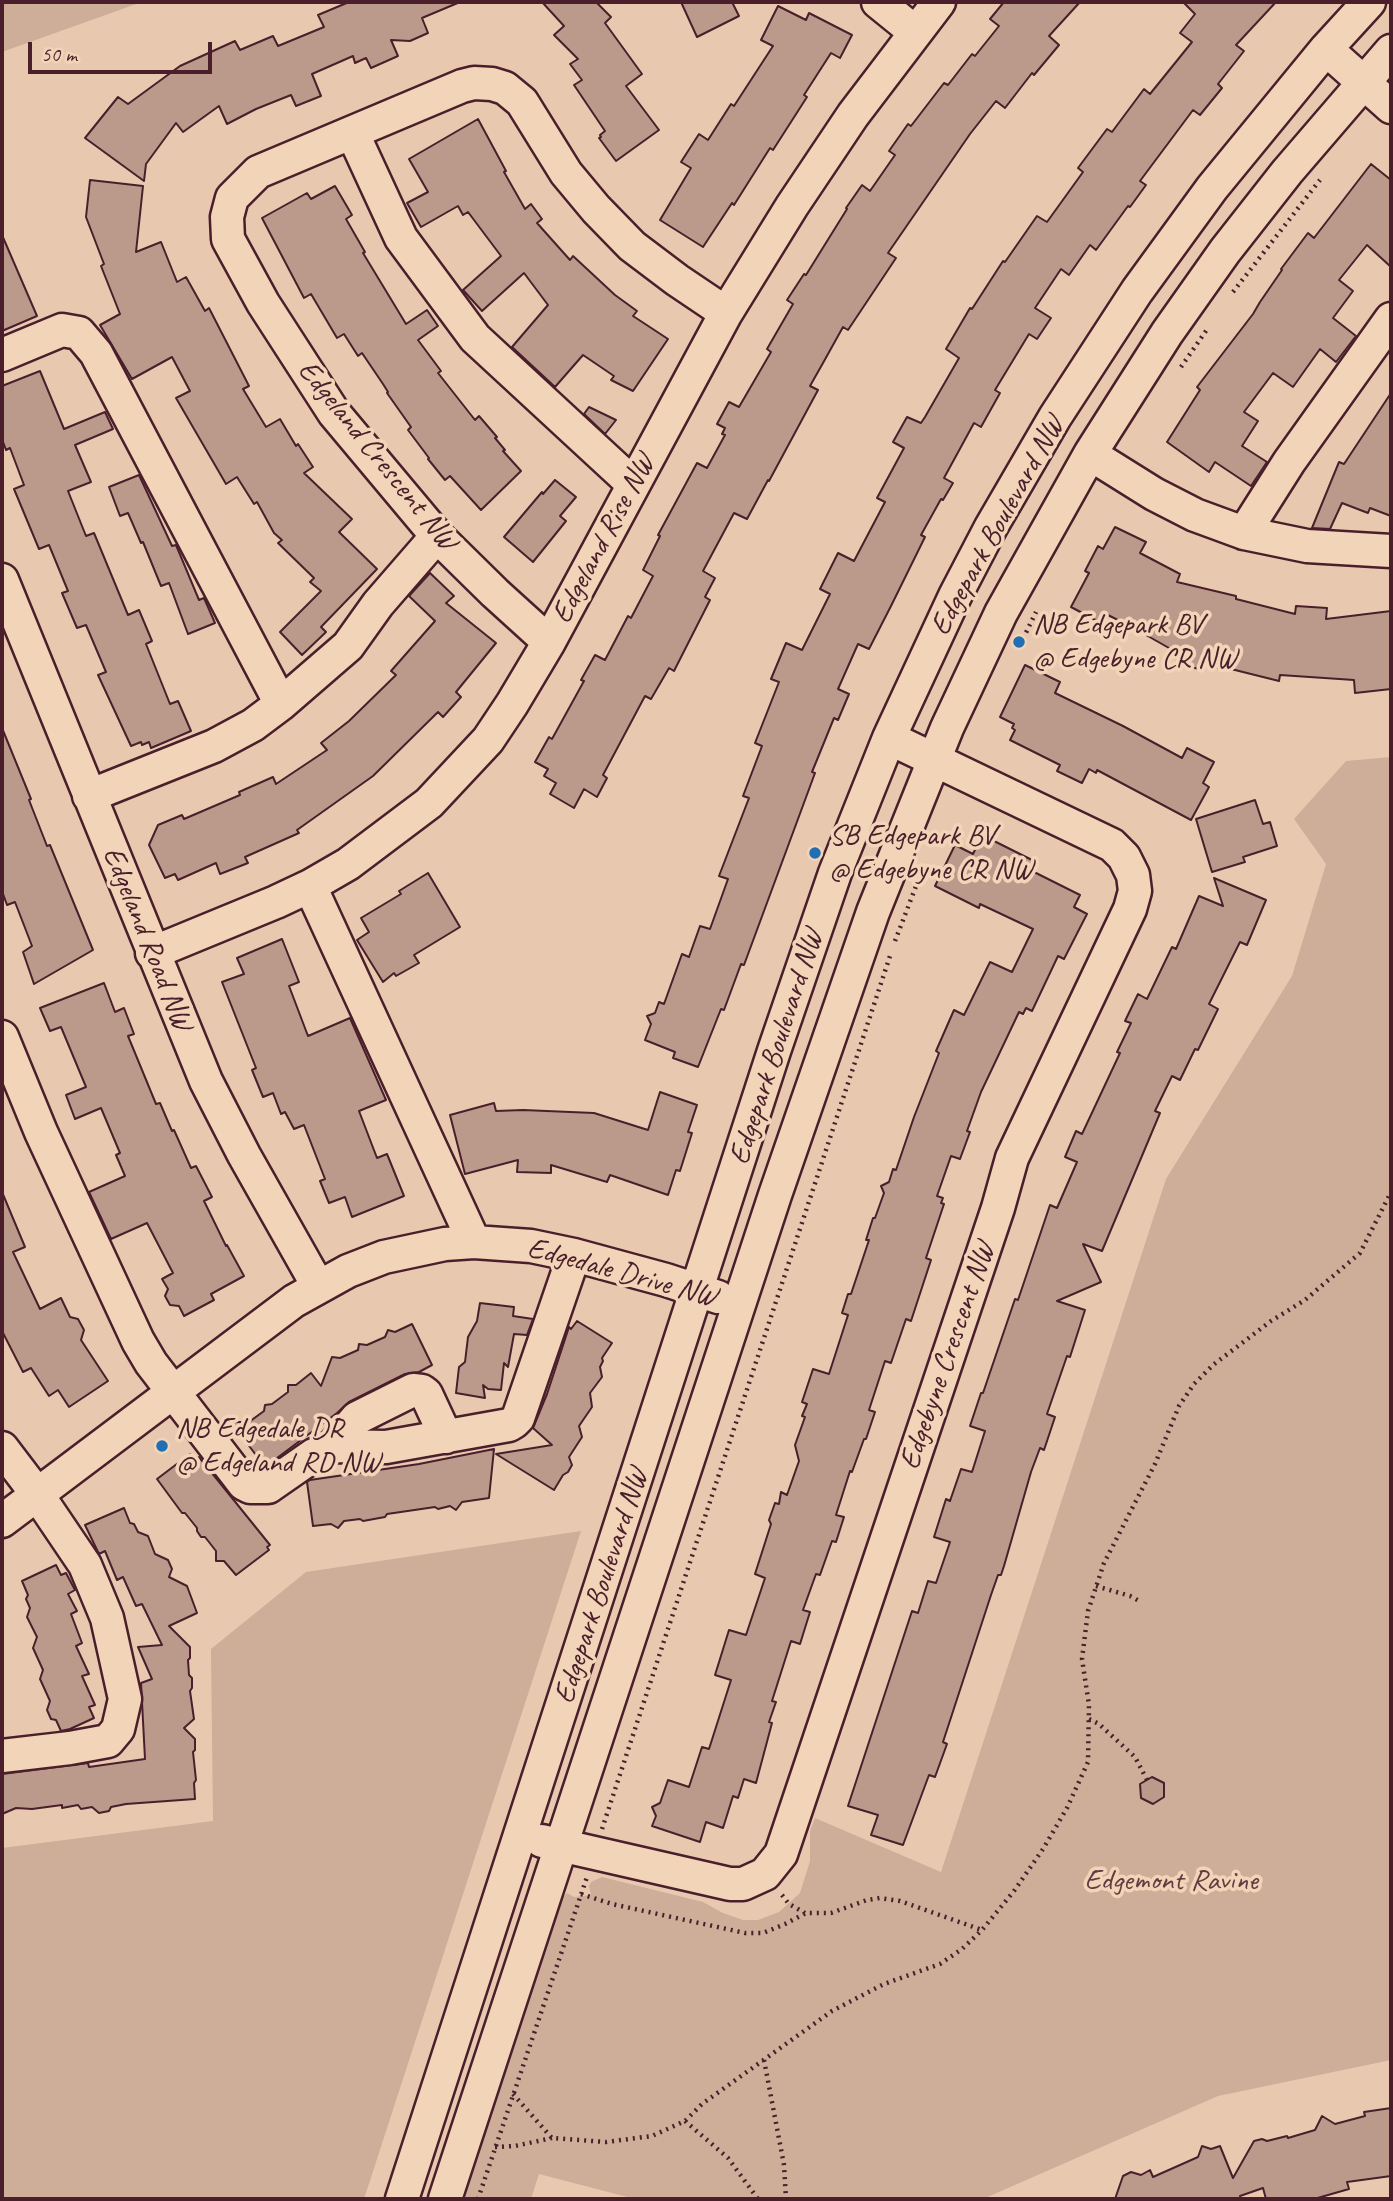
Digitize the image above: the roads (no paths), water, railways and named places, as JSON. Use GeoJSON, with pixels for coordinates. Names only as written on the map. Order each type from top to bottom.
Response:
{"type":"FeatureCollection","features":[{"type":"Feature","properties":{"kind":"street"},"geometry":{"type":"LineString","coordinates":[[878,2],[915,32]]}},
{"type":"Feature","properties":{"kind":"street","name":"Edgeland Rise NW"},"geometry":{"type":"LineString","coordinates":[[152,953],[310,886],[348,864],[429,803],[488,740],[549,642],[726,313],[845,126],[939,2]]}},
{"type":"Feature","properties":{"kind":"street","name":"Edgepark Boulevard NW"},"geometry":{"type":"LineString","coordinates":[[402,2199],[774,1051],[835,873],[889,738],[973,562],[1055,417],[1137,291],[1212,188],[1326,49],[1370,2]]}},
{"type":"Feature","properties":{"kind":"street"},"geometry":{"type":"LineString","coordinates":[[1326,49],[1391,107]]}},
{"type":"Feature","properties":{"kind":"street","name":"Edgepark Boulevard NW"},"geometry":{"type":"LineString","coordinates":[[445,2199],[739,1304],[873,912],[934,760],[1001,613],[1090,454],[1167,333],[1225,251],[1287,172],[1391,51]]}},
{"type":"Feature","properties":{"kind":"street","name":"Edgeland Crescent NW"},"geometry":{"type":"LineString","coordinates":[[549,642],[437,536],[334,413],[262,303],[228,239],[227,216],[232,198],[258,172],[462,86],[483,83],[505,88],[522,102],[566,173],[632,246],[726,313]]}},
{"type":"Feature","properties":{"kind":"street"},"geometry":{"type":"LineString","coordinates":[[353,134],[401,238],[475,338],[632,484]]}},
{"type":"Feature","properties":{"kind":"street"},"geometry":{"type":"LineString","coordinates":[[1244,533],[1289,463],[1391,320]]}},
{"type":"Feature","properties":{"kind":"street"},"geometry":{"type":"LineString","coordinates":[[2,355],[62,330],[79,333],[96,353],[281,705]]}},
{"type":"Feature","properties":{"kind":"street"},"geometry":{"type":"LineString","coordinates":[[1090,454],[1154,494],[1195,515],[1244,533],[1307,546],[1391,551]]}},
{"type":"Feature","properties":{"kind":"street"},"geometry":{"type":"LineString","coordinates":[[89,796],[214,746],[253,725],[281,705],[348,646],[378,604],[437,536]]}},
{"type":"Feature","properties":{"kind":"street","name":"Edgeland Road NW"},"geometry":{"type":"LineString","coordinates":[[3,589],[206,1081],[244,1155],[318,1286]]}},
{"type":"Feature","properties":{"kind":"street","name":"Edgebyne Crescent NW"},"geometry":{"type":"LineString","coordinates":[[520,1836],[730,1884],[743,1884],[765,1874],[781,1854],[994,1222],[1012,1158],[1130,909],[1135,891],[1133,875],[1124,857],[1112,845],[889,738]]}},
{"type":"Feature","properties":{"kind":"street"},"geometry":{"type":"LineString","coordinates":[[310,886],[474,1242]]}},
{"type":"Feature","properties":{"kind":"street"},"geometry":{"type":"LineString","coordinates":[[2,1037],[52,1156],[138,1341],[244,1485],[268,1486],[298,1465],[333,1446],[357,1418],[413,1390],[426,1394],[446,1437]]}},
{"type":"Feature","properties":{"kind":"street","name":"Edgedale Drive NW"},"geometry":{"type":"LineString","coordinates":[[2,1521],[293,1301],[348,1271],[395,1254],[445,1244],[474,1242],[531,1246],[573,1255],[739,1304]]}},
{"type":"Feature","properties":{"kind":"street"},"geometry":{"type":"LineString","coordinates":[[333,1446],[386,1447],[509,1425],[516,1420],[573,1255]]}},
{"type":"Feature","properties":{"kind":"street"},"geometry":{"type":"LineString","coordinates":[[2,1448],[85,1565],[107,1618],[125,1699],[118,1729],[108,1741],[2,1756]]}},
{"type":"Feature","properties":{"kind":"place","name":"NB Edgepark BV @ Edgebyne CR NW"},"geometry":{"type":"Point","coordinates":[1019,642]}},
{"type":"Feature","properties":{"kind":"place","name":"SB Edgepark BV @ Edgebyne CR NW"},"geometry":{"type":"Point","coordinates":[815,853]}},
{"type":"Feature","properties":{"kind":"place","name":"NB Edgedale DR @ Edgeland RD NW"},"geometry":{"type":"Point","coordinates":[162,1446]}},
{"type":"Feature","properties":{"kind":"park label","name":"Edgemont Ravine"},"geometry":{"type":"Point","coordinates":[1171,1881]}}]}
